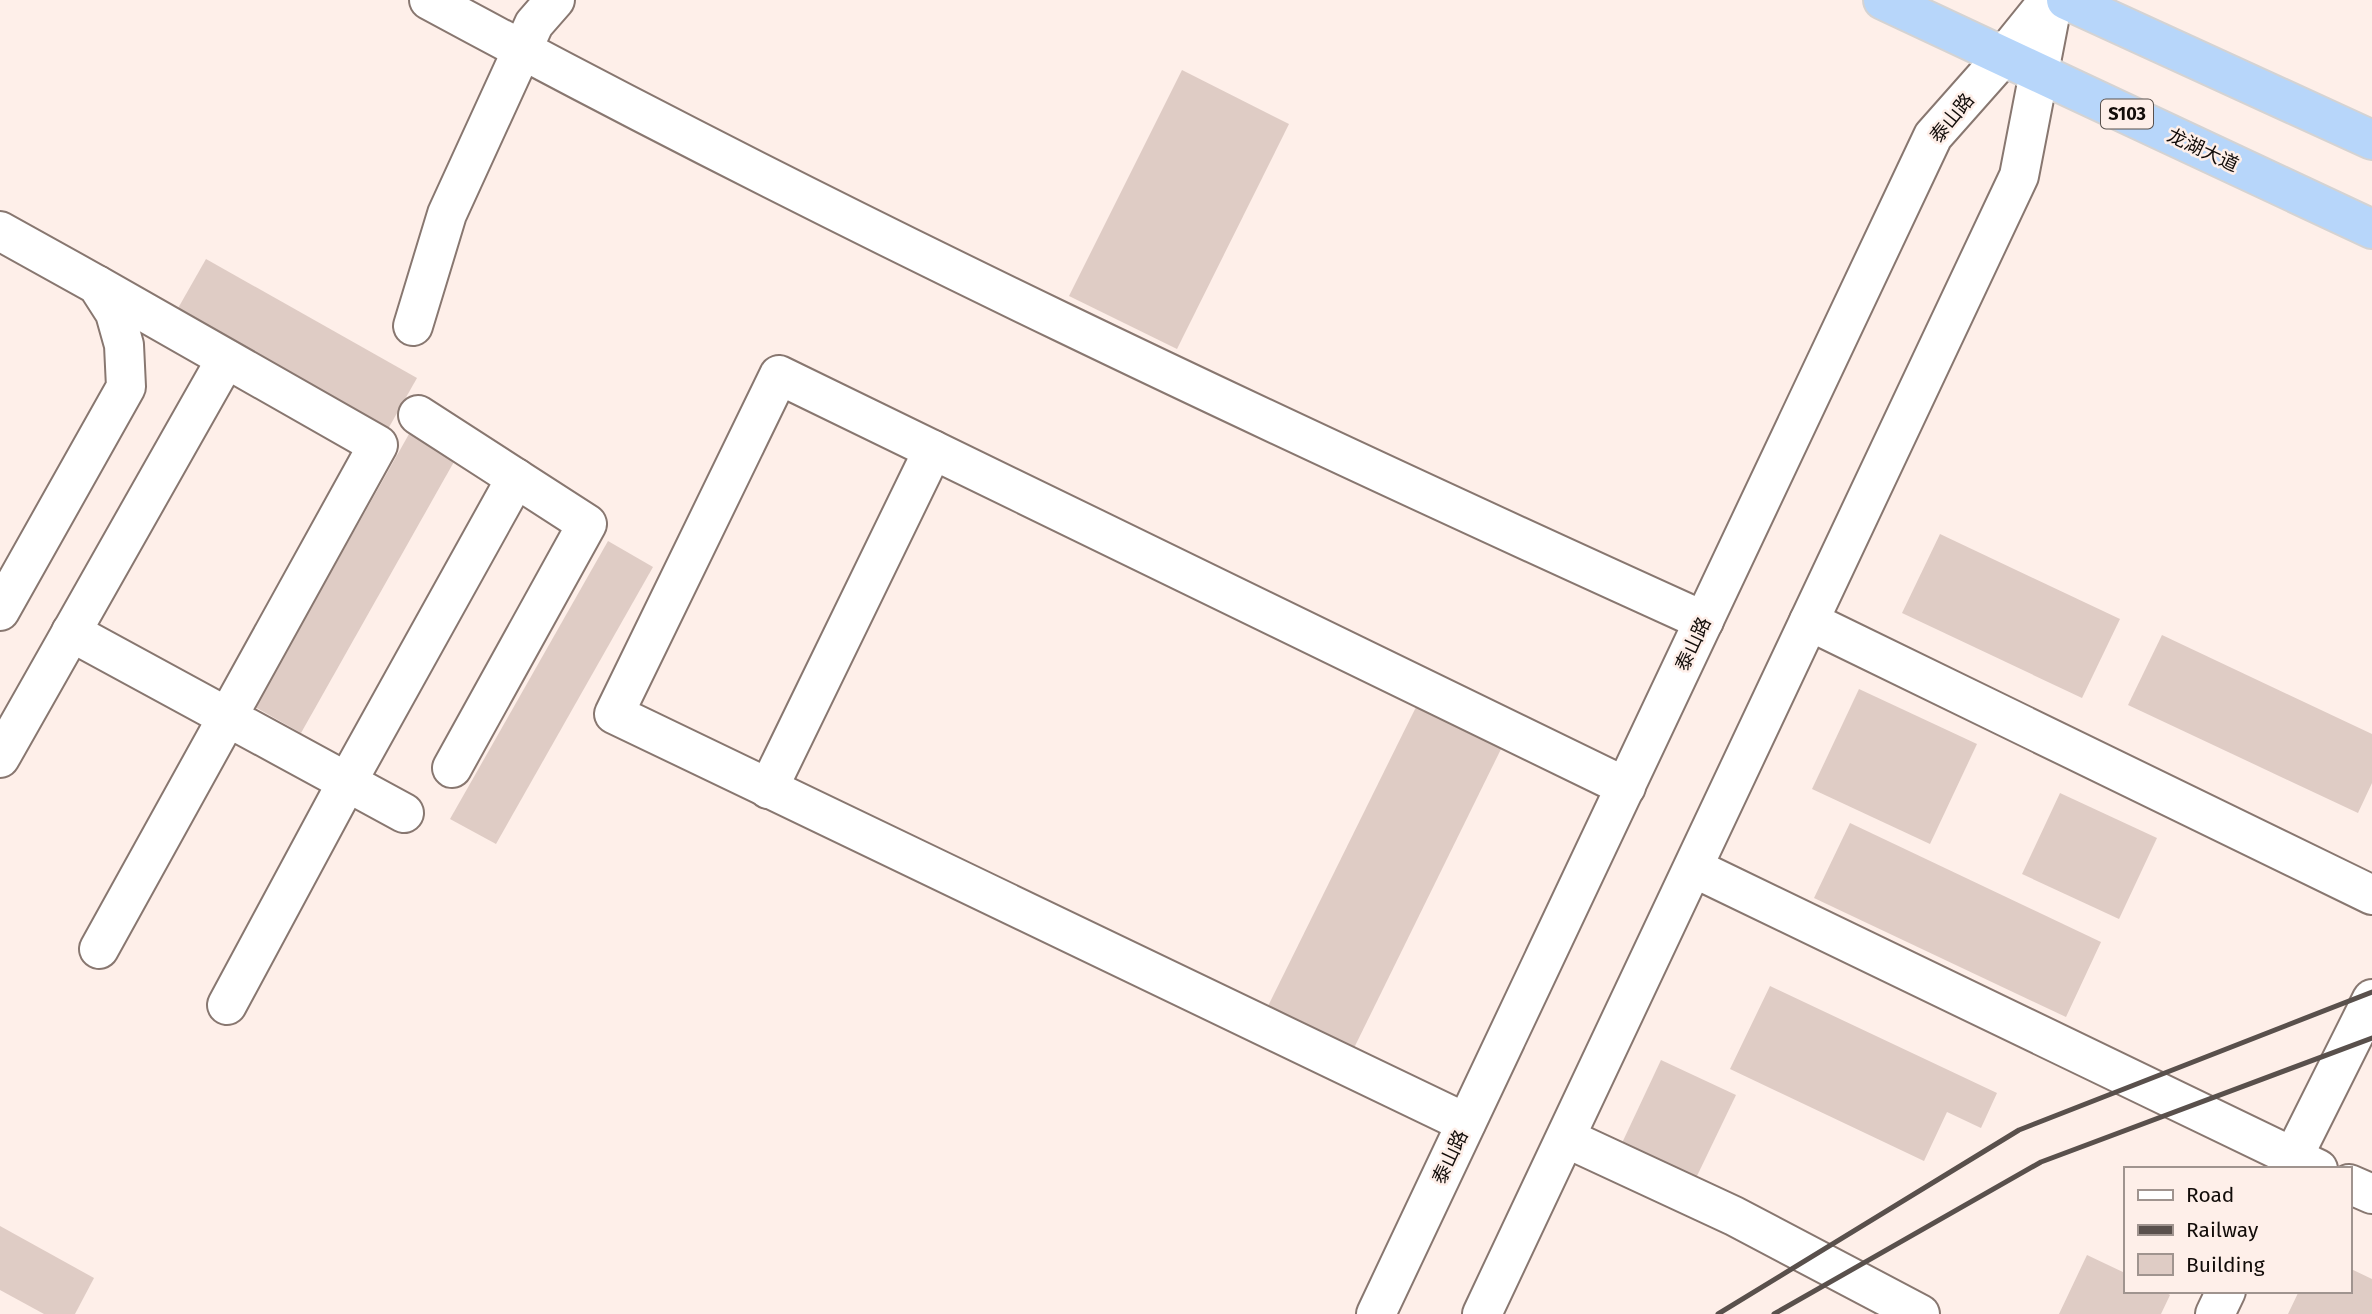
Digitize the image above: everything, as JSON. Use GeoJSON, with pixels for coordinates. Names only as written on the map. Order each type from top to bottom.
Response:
{"type":"FeatureCollection","features":[{"type":"Feature","properties":{"kind":"highway","name":"龙湖大道"},"geometry":{"type":"LineString","coordinates":[[1883,0],[2372,229]]}},
{"type":"Feature","properties":{"kind":"highway"},"geometry":{"type":"LineString","coordinates":[[2066,0],[2372,140]]}},
{"type":"Feature","properties":{"kind":"street"},"geometry":{"type":"LineString","coordinates":[[429,0],[610,98],[1115,348],[1704,621]]}},
{"type":"Feature","properties":{"kind":"street"},"geometry":{"type":"LineString","coordinates":[[413,326],[447,214],[534,24],[555,0]]}},
{"type":"Feature","properties":{"kind":"street","name":"泰山路"},"geometry":{"type":"LineString","coordinates":[[1376,1314],[1933,136],[2051,0]]}},
{"type":"Feature","properties":{"kind":"street","name":"泰山路"},"geometry":{"type":"LineString","coordinates":[[1482,1314],[2019,176],[2040,74],[2051,0]]}},
{"type":"Feature","properties":{"kind":"street"},"geometry":{"type":"LineString","coordinates":[[0,231],[378,445],[99,949]]}},
{"type":"Feature","properties":{"kind":"street"},"geometry":{"type":"LineString","coordinates":[[0,611],[126,387],[124,345],[115,313],[97,285]]}},
{"type":"Feature","properties":{"kind":"street"},"geometry":{"type":"LineString","coordinates":[[0,758],[226,359]]}},
{"type":"Feature","properties":{"kind":"street"},"geometry":{"type":"LineString","coordinates":[[1466,1123],[614,714],[779,375],[1626,787]]}},
{"type":"Feature","properties":{"kind":"street"},"geometry":{"type":"LineString","coordinates":[[418,415],[587,524],[452,768]]}},
{"type":"Feature","properties":{"kind":"street"},"geometry":{"type":"LineString","coordinates":[[768,789],[933,450]]}},
{"type":"Feature","properties":{"kind":"street"},"geometry":{"type":"LineString","coordinates":[[227,1005],[516,478]]}},
{"type":"Feature","properties":{"kind":"street"},"geometry":{"type":"LineString","coordinates":[[1809,621],[2372,895]]}},
{"type":"Feature","properties":{"kind":"street"},"geometry":{"type":"LineString","coordinates":[[71,632],[404,813]]}},
{"type":"Feature","properties":{"kind":"street"},"geometry":{"type":"LineString","coordinates":[[1694,868],[2299,1165],[2372,999]]}},
{"type":"Feature","properties":{"kind":"street"},"geometry":{"type":"LineString","coordinates":[[1566,1138],[1734,1216],[1920,1314]]}},
{"type":"Feature","properties":{"kind":"street"},"geometry":{"type":"LineString","coordinates":[[2351,1185],[2372,1194]]}},
{"type":"Feature","properties":{"kind":"street"},"geometry":{"type":"LineString","coordinates":[[2215,1314],[2225,1293]]}},
{"type":"Feature","properties":{"kind":"building"},"geometry":{"type":"Polygon","coordinates":[[[1182,70],[1289,124],[1177,349],[1069,296],[1182,70]]]}},
{"type":"Feature","properties":{"kind":"building"},"geometry":{"type":"Polygon","coordinates":[[[206,259],[417,378],[388,429],[177,310],[206,259]]]}},
{"type":"Feature","properties":{"kind":"building"},"geometry":{"type":"Polygon","coordinates":[[[409,434],[455,460],[301,733],[255,707],[409,434]]]}},
{"type":"Feature","properties":{"kind":"building"},"geometry":{"type":"Polygon","coordinates":[[[1940,534],[2120,619],[2082,698],[1902,613],[1940,534]]]}},
{"type":"Feature","properties":{"kind":"building"},"geometry":{"type":"Polygon","coordinates":[[[608,541],[653,567],[496,844],[450,819],[608,541]]]}},
{"type":"Feature","properties":{"kind":"building"},"geometry":{"type":"Polygon","coordinates":[[[2162,635],[2372,734],[2372,783],[2358,813],[2128,705],[2162,635]]]}},
{"type":"Feature","properties":{"kind":"building"},"geometry":{"type":"Polygon","coordinates":[[[1859,689],[1977,744],[1930,844],[1812,789],[1859,689]]]}},
{"type":"Feature","properties":{"kind":"building"},"geometry":{"type":"Polygon","coordinates":[[[1419,701],[1504,743],[1354,1048],[1268,1006],[1419,701]]]}},
{"type":"Feature","properties":{"kind":"building"},"geometry":{"type":"Polygon","coordinates":[[[2060,793],[2157,838],[2119,919],[2022,874],[2060,793]]]}},
{"type":"Feature","properties":{"kind":"building"},"geometry":{"type":"Polygon","coordinates":[[[1850,823],[2101,942],[2066,1017],[1814,898],[1850,823]]]}},
{"type":"Feature","properties":{"kind":"building"},"geometry":{"type":"Polygon","coordinates":[[[1770,986],[1997,1093],[1981,1128],[1947,1112],[1924,1161],[1730,1069],[1770,986]]]}},
{"type":"Feature","properties":{"kind":"building"},"geometry":{"type":"Polygon","coordinates":[[[1661,1060],[1736,1095],[1696,1178],[1622,1143],[1661,1060]]]}},
{"type":"Feature","properties":{"kind":"building"},"geometry":{"type":"Polygon","coordinates":[[[0,1226],[94,1278],[75,1314],[44,1314],[0,1290],[0,1226]]]}},
{"type":"Feature","properties":{"kind":"building"},"geometry":{"type":"Polygon","coordinates":[[[2087,1255],[2124,1273],[2124,1293],[2170,1295],[2161,1314],[2059,1314],[2087,1255]]]}},
{"type":"Feature","properties":{"kind":"building"},"geometry":{"type":"Polygon","coordinates":[[[2351,1269],[2372,1279],[2372,1314],[2288,1314],[2298,1293],[2351,1293],[2351,1269]]]}},
{"type":"Feature","properties":{"kind":"railway"},"geometry":{"type":"LineString","coordinates":[[1718,1314],[2019,1130],[2372,992]]}},
{"type":"Feature","properties":{"kind":"railway"},"geometry":{"type":"LineString","coordinates":[[1774,1314],[2041,1162],[2372,1038]]}}]}
